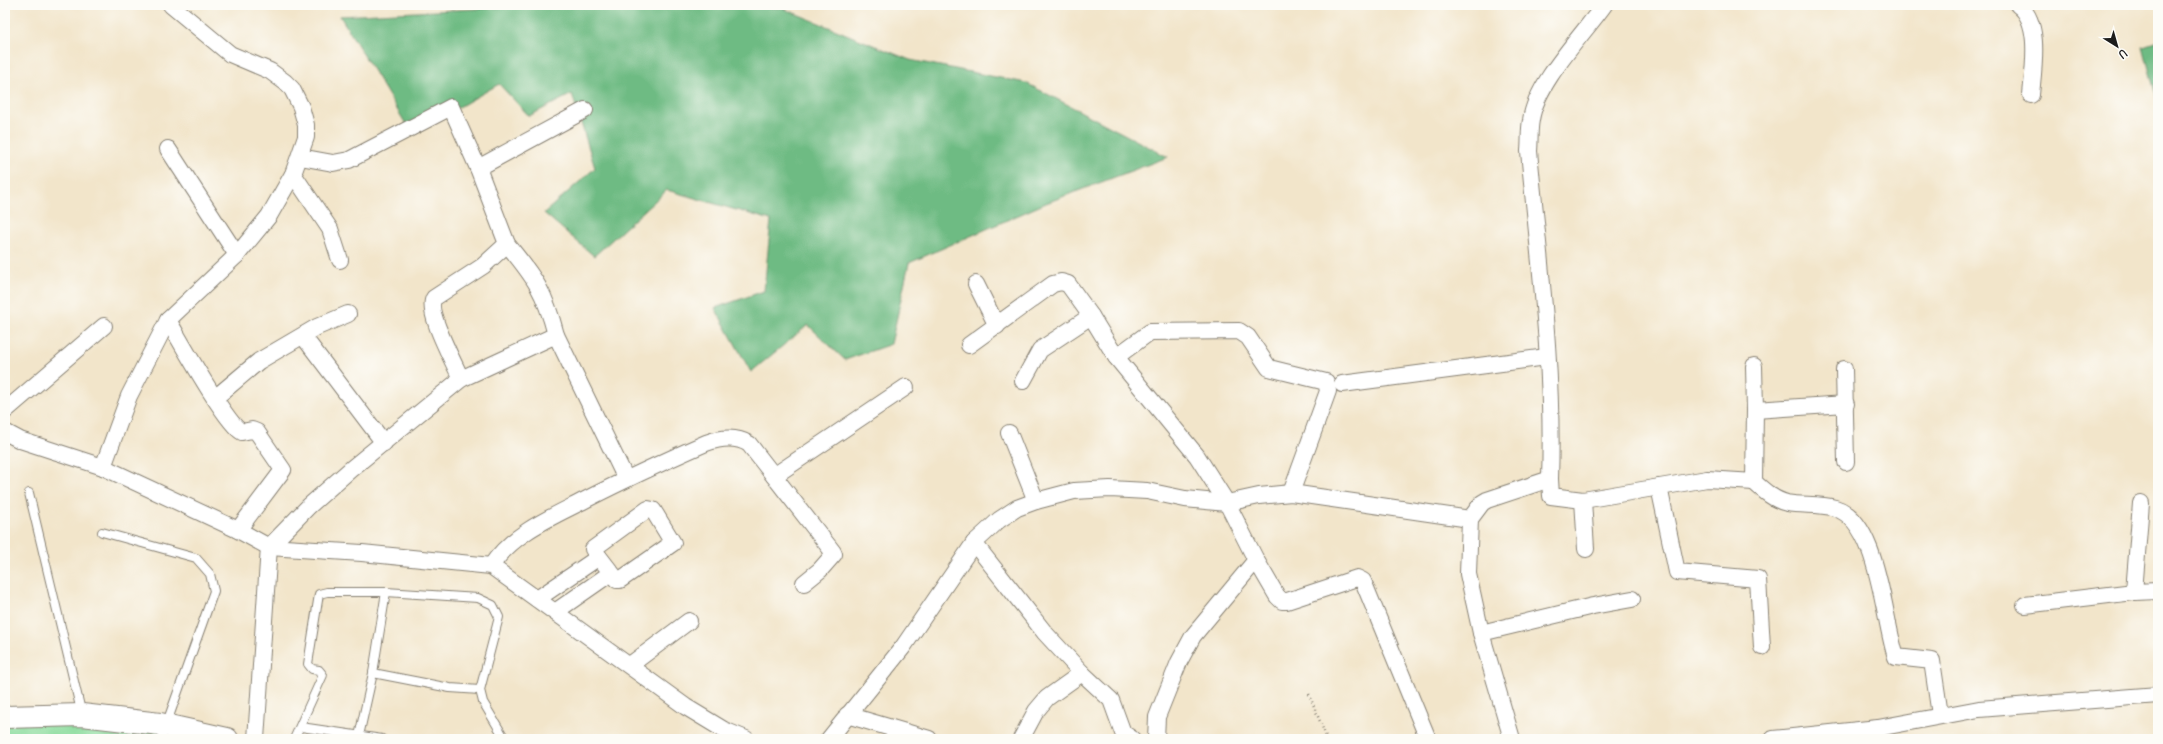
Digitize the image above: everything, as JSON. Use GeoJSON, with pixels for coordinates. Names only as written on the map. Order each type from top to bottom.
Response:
{"type":"FeatureCollection","features":[{"type":"Feature","properties":{"kind":"main road"},"geometry":{"type":"LineString","coordinates":[[5,717],[82,715],[163,732],[227,739]]}},
{"type":"Feature","properties":{"kind":"street"},"geometry":{"type":"LineString","coordinates":[[103,467],[129,396],[168,320],[237,256],[269,216],[293,174],[306,137],[306,126],[301,107],[292,90],[279,76],[230,54],[171,5]]}},
{"type":"Feature","properties":{"kind":"street"},"geometry":{"type":"LineString","coordinates":[[1604,5],[1561,61],[1540,95],[1531,119],[1529,151],[1551,387],[1551,496],[1583,500],[1658,486],[1707,479],[1754,482],[1771,497],[1787,503],[1810,503],[1836,508],[1850,515],[1874,559],[1896,657],[1932,661],[1940,715]]}},
{"type":"Feature","properties":{"kind":"street"},"geometry":{"type":"LineString","coordinates":[[2018,5],[2023,9],[2028,17],[2034,41],[2031,95]]}},
{"type":"Feature","properties":{"kind":"street"},"geometry":{"type":"LineString","coordinates":[[300,157],[333,163],[349,160],[450,107],[478,168],[507,244],[541,289],[546,300],[556,335],[626,479]]}},
{"type":"Feature","properties":{"kind":"street"},"geometry":{"type":"LineString","coordinates":[[478,168],[585,110]]}},
{"type":"Feature","properties":{"kind":"street"},"geometry":{"type":"LineString","coordinates":[[168,149],[237,256]]}},
{"type":"Feature","properties":{"kind":"street"},"geometry":{"type":"LineString","coordinates":[[293,174],[330,229],[340,260]]}},
{"type":"Feature","properties":{"kind":"street"},"geometry":{"type":"LineString","coordinates":[[461,379],[433,315],[432,301],[434,298],[483,266],[507,244]]}},
{"type":"Feature","properties":{"kind":"street"},"geometry":{"type":"LineString","coordinates":[[969,345],[1053,284],[1061,282],[1068,284],[1091,316],[1116,357],[1197,456],[1228,503],[1256,560],[1277,596],[1282,601],[1287,601],[1361,578],[1428,739]]}},
{"type":"Feature","properties":{"kind":"street"},"geometry":{"type":"LineString","coordinates":[[976,284],[997,326]]}},
{"type":"Feature","properties":{"kind":"street"},"geometry":{"type":"LineString","coordinates":[[215,398],[259,361],[317,327],[348,314]]}},
{"type":"Feature","properties":{"kind":"street"},"geometry":{"type":"LineString","coordinates":[[1023,381],[1040,350],[1091,316]]}},
{"type":"Feature","properties":{"kind":"street"},"geometry":{"type":"LineString","coordinates":[[168,320],[215,398],[239,430],[243,432],[254,430],[259,434],[283,470],[238,530]]}},
{"type":"Feature","properties":{"kind":"street"},"geometry":{"type":"LineString","coordinates":[[5,411],[104,326]]}},
{"type":"Feature","properties":{"kind":"street"},"geometry":{"type":"LineString","coordinates":[[1116,357],[1150,332],[1239,331],[1248,337],[1269,368],[1326,382],[1328,391],[1291,493]]}},
{"type":"Feature","properties":{"kind":"street"},"geometry":{"type":"LineString","coordinates":[[256,739],[269,547],[309,506],[351,469],[384,444],[461,379],[556,335]]}},
{"type":"Feature","properties":{"kind":"street"},"geometry":{"type":"LineString","coordinates":[[303,336],[384,444]]}},
{"type":"Feature","properties":{"kind":"street"},"geometry":{"type":"LineString","coordinates":[[1342,384],[1547,357]]}},
{"type":"Feature","properties":{"kind":"street"},"geometry":{"type":"LineString","coordinates":[[1754,366],[1754,482]]}},
{"type":"Feature","properties":{"kind":"street"},"geometry":{"type":"LineString","coordinates":[[1844,370],[1846,404],[1846,462]]}},
{"type":"Feature","properties":{"kind":"street"},"geometry":{"type":"LineString","coordinates":[[774,476],[906,387]]}},
{"type":"Feature","properties":{"kind":"street"},"geometry":{"type":"LineString","coordinates":[[1755,410],[1846,404]]}},
{"type":"Feature","properties":{"kind":"street"},"geometry":{"type":"LineString","coordinates":[[5,432],[20,440],[103,467],[238,530],[269,547],[362,553],[491,566],[630,665],[686,707],[724,730],[746,739]]}},
{"type":"Feature","properties":{"kind":"street"},"geometry":{"type":"LineString","coordinates":[[1009,433],[1036,501]]}},
{"type":"Feature","properties":{"kind":"street"},"geometry":{"type":"LineString","coordinates":[[491,566],[500,552],[520,536],[626,479],[716,439],[730,439],[749,444],[834,554],[820,570],[804,583]]}},
{"type":"Feature","properties":{"kind":"street"},"geometry":{"type":"LineString","coordinates":[[1512,739],[1481,633],[1468,574],[1470,519],[1482,503],[1487,500],[1550,479]]}},
{"type":"Feature","properties":{"kind":"street"},"geometry":{"type":"LineString","coordinates":[[1658,486],[1677,572],[1758,579],[1762,647]]}},
{"type":"Feature","properties":{"kind":"street"},"geometry":{"type":"LineString","coordinates":[[830,739],[847,715],[902,647],[974,543],[1011,512],[1036,501],[1074,491],[1110,489],[1147,491],[1185,498],[1228,503],[1259,496],[1291,493],[1470,519]]}},
{"type":"Feature","properties":{"kind":"street"},"geometry":{"type":"LineString","coordinates":[[1583,500],[1586,549]]}},
{"type":"Feature","properties":{"kind":"street"},"geometry":{"type":"LineString","coordinates":[[2134,592],[2141,503]]}},
{"type":"Feature","properties":{"kind":"street"},"geometry":{"type":"LineString","coordinates":[[648,509],[653,510],[673,543],[620,580],[617,580],[610,573],[599,557],[593,549],[648,509]]}},
{"type":"Feature","properties":{"kind":"street"},"geometry":{"type":"LineString","coordinates":[[974,543],[1045,633],[1082,673],[1111,700],[1115,706],[1123,733],[1132,739]]}},
{"type":"Feature","properties":{"kind":"street"},"geometry":{"type":"LineString","coordinates":[[537,599],[599,557]]}},
{"type":"Feature","properties":{"kind":"street"},"geometry":{"type":"LineString","coordinates":[[1156,739],[1158,717],[1179,662],[1193,636],[1256,560]]}},
{"type":"Feature","properties":{"kind":"street"},"geometry":{"type":"LineString","coordinates":[[555,612],[610,573]]}},
{"type":"Feature","properties":{"kind":"street"},"geometry":{"type":"LineString","coordinates":[[2025,605],[2134,592],[2158,592]]}},
{"type":"Feature","properties":{"kind":"street"},"geometry":{"type":"LineString","coordinates":[[1481,633],[1593,606],[1632,599]]}},
{"type":"Feature","properties":{"kind":"street"},"geometry":{"type":"LineString","coordinates":[[630,665],[689,620]]}},
{"type":"Feature","properties":{"kind":"street"},"geometry":{"type":"LineString","coordinates":[[1021,739],[1036,711],[1047,698],[1082,673]]}},
{"type":"Feature","properties":{"kind":"street"},"geometry":{"type":"LineString","coordinates":[[1773,739],[1878,728],[1940,715],[1979,709],[2158,695]]}},
{"type":"Feature","properties":{"kind":"street"},"geometry":{"type":"LineString","coordinates":[[847,715],[929,739]]}},
{"type":"Feature","properties":{"kind":"lane"},"geometry":{"type":"LineString","coordinates":[[29,493],[82,715]]}},
{"type":"Feature","properties":{"kind":"lane"},"geometry":{"type":"LineString","coordinates":[[102,532],[196,558],[210,574],[214,591],[163,732]]}},
{"type":"Feature","properties":{"kind":"lane"},"geometry":{"type":"LineString","coordinates":[[294,739],[323,675],[319,670],[312,670],[308,664],[319,594],[327,592],[386,592],[478,598],[494,605],[498,617],[480,690],[483,702],[505,739]]}},
{"type":"Feature","properties":{"kind":"lane"},"geometry":{"type":"LineString","coordinates":[[359,736],[373,673],[386,592]]}},
{"type":"Feature","properties":{"kind":"lane"},"geometry":{"type":"LineString","coordinates":[[373,673],[450,688],[480,690]]}},
{"type":"Feature","properties":{"kind":"lane"},"geometry":{"type":"LineString","coordinates":[[301,726],[382,739]]}},
{"type":"Feature","properties":{"kind":"path"},"geometry":{"type":"LineString","coordinates":[[1309,694],[1327,739]]}},
{"type":"Feature","properties":{"kind":"green space"},"geometry":{"type":"Polygon","coordinates":[[[550,5],[719,5],[782,8],[910,60],[1026,83],[1168,157],[1046,203],[909,263],[891,344],[845,360],[808,325],[751,372],[715,308],[764,291],[771,220],[667,190],[594,256],[544,213],[595,168],[572,94],[529,116],[499,84],[412,134],[340,16],[550,5]]]}},
{"type":"Feature","properties":{"kind":"green space"},"geometry":{"type":"Polygon","coordinates":[[[2158,41],[2158,104],[2143,46],[2158,41]]]}},
{"type":"Feature","properties":{"kind":"green space"},"geometry":{"type":"Polygon","coordinates":[[[5,711],[232,739],[5,739],[5,711]]]}}]}
